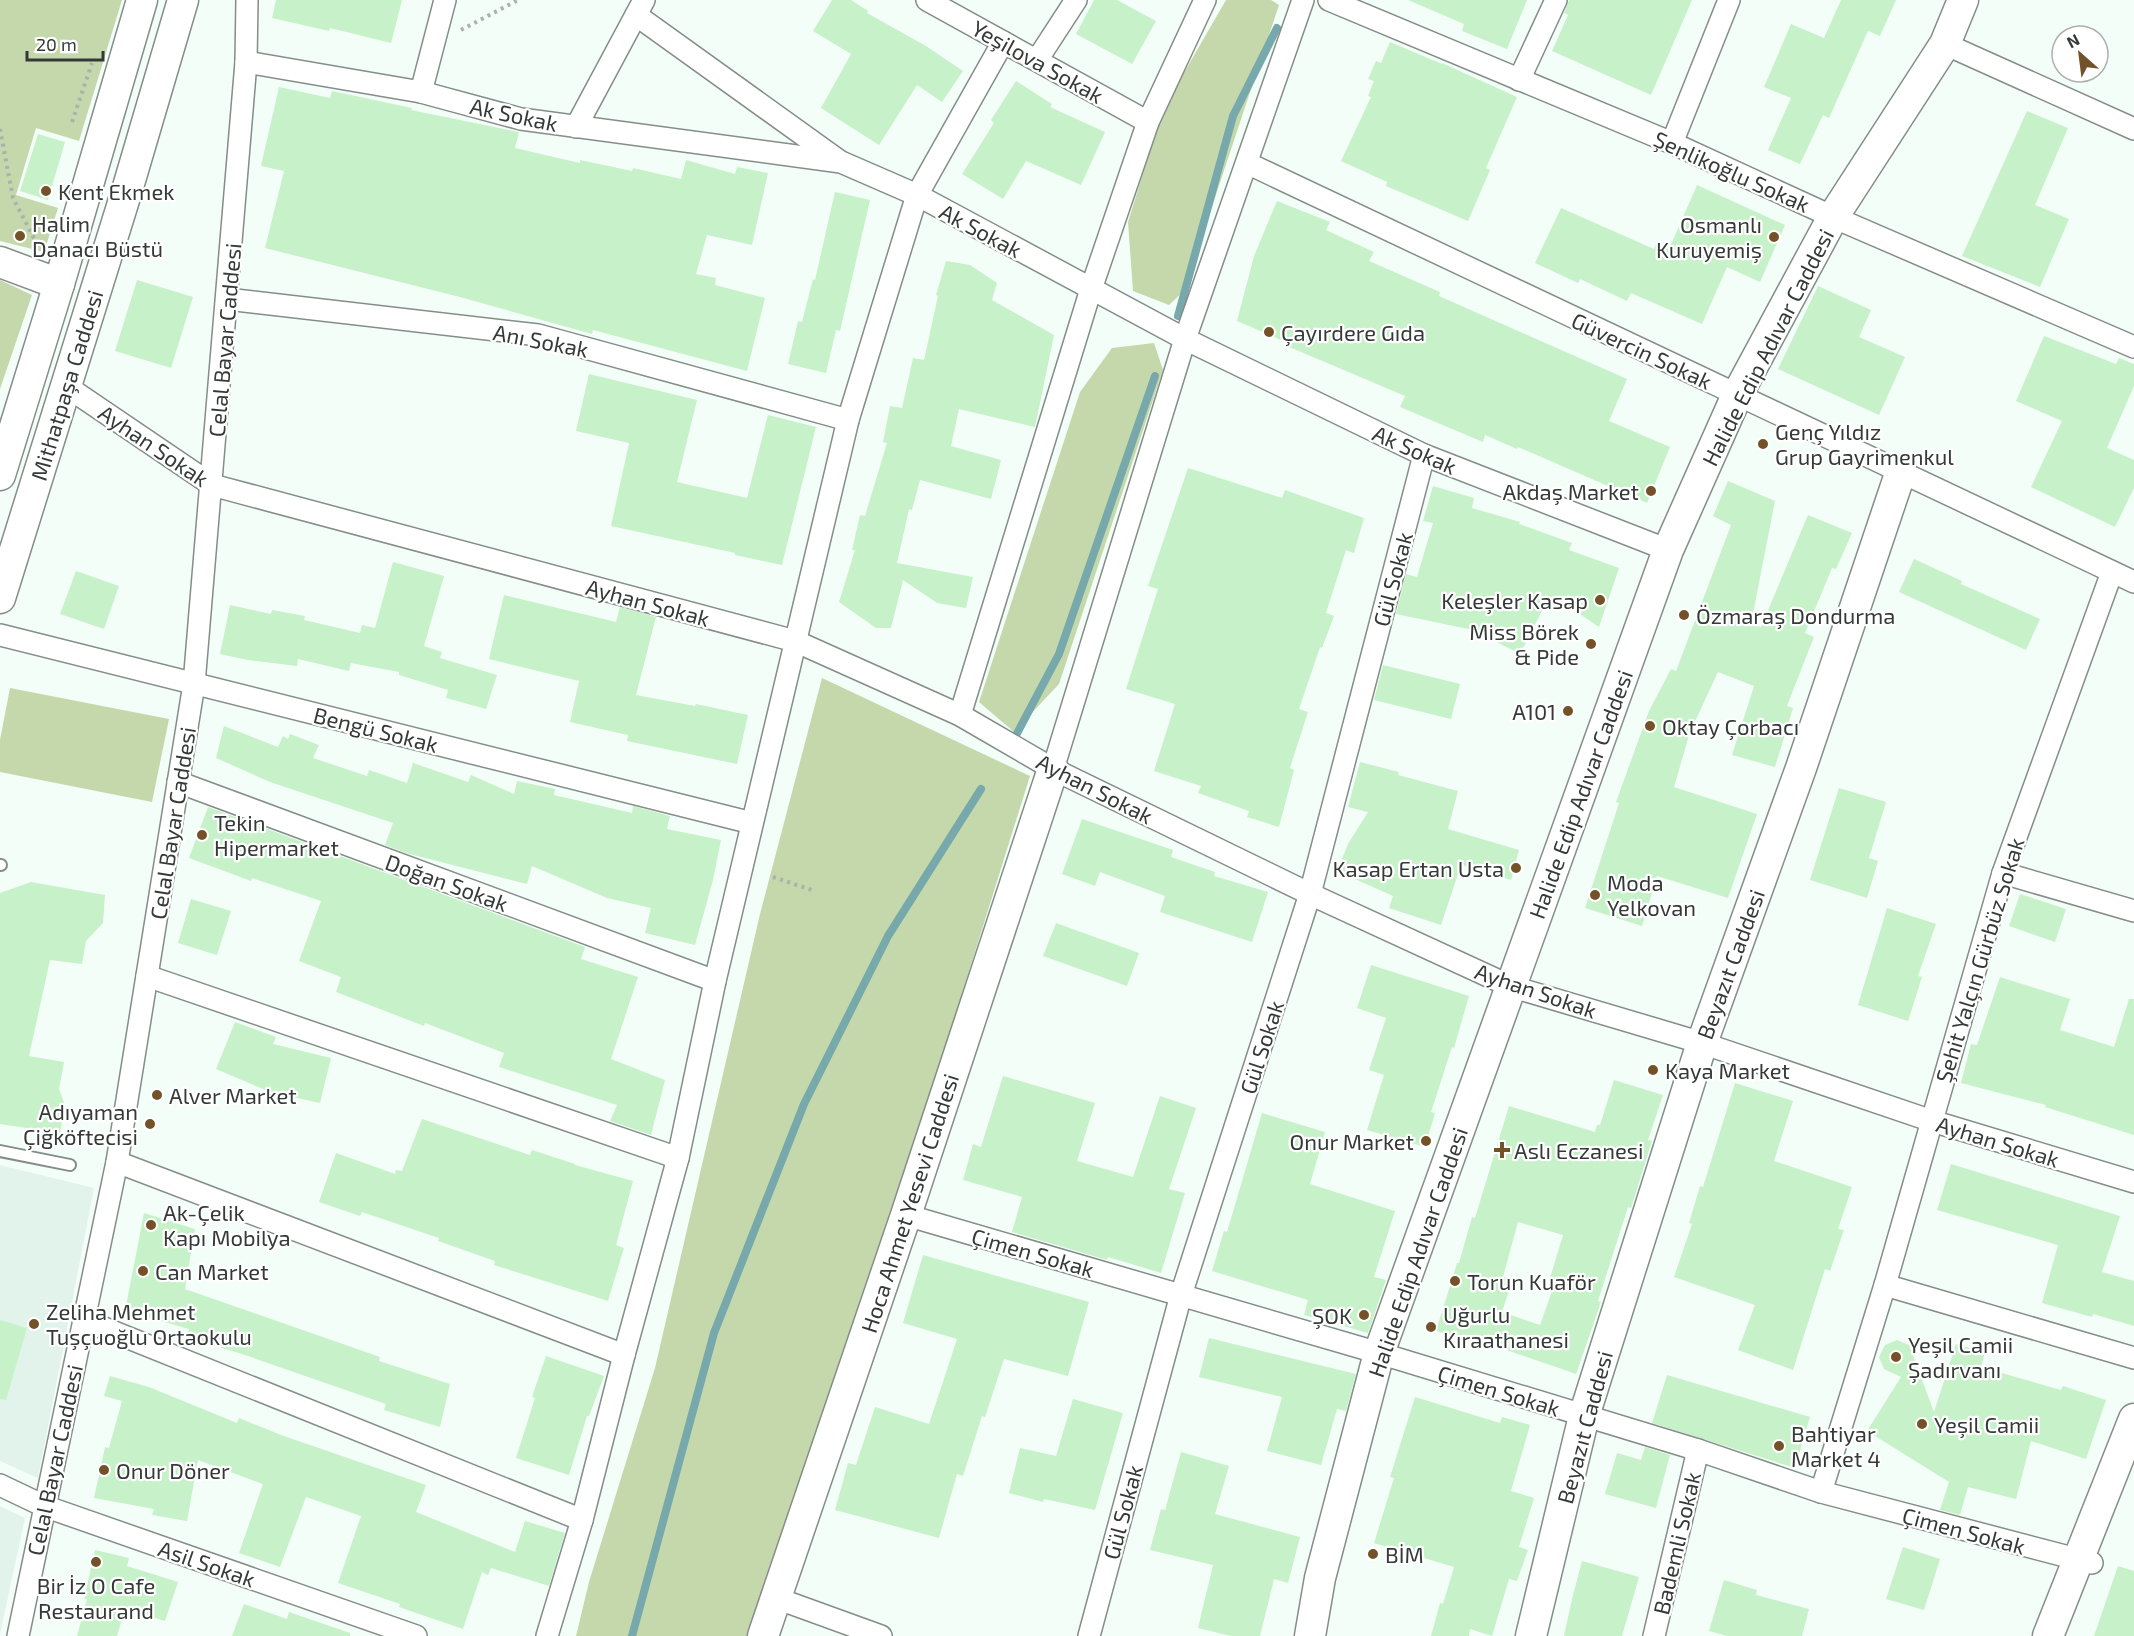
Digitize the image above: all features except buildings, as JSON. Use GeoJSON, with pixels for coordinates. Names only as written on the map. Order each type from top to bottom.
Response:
{"type":"FeatureCollection","features":[{"type":"Feature","properties":{"kind":"street","name":"Mithatpaşa Caddesi"},"geometry":{"type":"LineString","coordinates":[[0,475],[59,284],[142,0]]}},
{"type":"Feature","properties":{"kind":"street","name":"Mithatpaşa Caddesi"},"geometry":{"type":"LineString","coordinates":[[0,598],[128,187],[183,0]]}},
{"type":"Feature","properties":{"kind":"street","name":"Celal Bayar Caddesi"},"geometry":{"type":"LineString","coordinates":[[18,1636],[117,1162],[194,684],[246,62],[247,0]]}},
{"type":"Feature","properties":{"kind":"street"},"geometry":{"type":"LineString","coordinates":[[421,92],[446,0]]}},
{"type":"Feature","properties":{"kind":"street","name":"Yeşilova Sokak"},"geometry":{"type":"LineString","coordinates":[[927,0],[1148,122]]}},
{"type":"Feature","properties":{"kind":"street"},"geometry":{"type":"LineString","coordinates":[[1037,60],[1076,0]]}},
{"type":"Feature","properties":{"kind":"street"},"geometry":{"type":"LineString","coordinates":[[960,715],[1091,289],[1148,122],[1205,0]]}},
{"type":"Feature","properties":{"kind":"street"},"geometry":{"type":"LineString","coordinates":[[1053,769],[1185,339],[1303,0]]}},
{"type":"Feature","properties":{"kind":"street","name":"Şenlikoğlu Sokak"},"geometry":{"type":"LineString","coordinates":[[1329,0],[1672,143],[1833,217],[2134,347]]}},
{"type":"Feature","properties":{"kind":"street"},"geometry":{"type":"LineString","coordinates":[[1519,80],[1556,0]]}},
{"type":"Feature","properties":{"kind":"street"},"geometry":{"type":"LineString","coordinates":[[1672,143],[1729,0]]}},
{"type":"Feature","properties":{"kind":"street","name":"Halide Edip Adıvar Caddesi"},"geometry":{"type":"LineString","coordinates":[[1310,1636],[1320,1578],[1379,1353],[1668,550],[1737,395],[1833,217],[1945,44],[1963,0]]}},
{"type":"Feature","properties":{"kind":"street"},"geometry":{"type":"LineString","coordinates":[[576,127],[640,8],[841,162]]}},
{"type":"Feature","properties":{"kind":"street"},"geometry":{"type":"LineString","coordinates":[[547,1636],[582,1520],[678,1158],[715,981],[848,420],[917,195],[1003,42]]}},
{"type":"Feature","properties":{"kind":"street"},"geometry":{"type":"LineString","coordinates":[[1945,44],[2134,129]]}},
{"type":"Feature","properties":{"kind":"street","name":"Ak Sokak"},"geometry":{"type":"LineString","coordinates":[[246,62],[421,92],[521,119],[841,162],[917,195],[1185,339],[1424,455],[1668,550]]}},
{"type":"Feature","properties":{"kind":"street","name":"Güvercin Sokak"},"geometry":{"type":"LineString","coordinates":[[1247,163],[2134,582]]}},
{"type":"Feature","properties":{"kind":"street"},"geometry":{"type":"LineString","coordinates":[[0,262],[59,284]]}},
{"type":"Feature","properties":{"kind":"street","name":"Anı Sokak"},"geometry":{"type":"LineString","coordinates":[[227,299],[538,335],[848,420]]}},
{"type":"Feature","properties":{"kind":"street","name":"Ayhan Sokak"},"geometry":{"type":"LineString","coordinates":[[66,386],[212,485],[795,641],[960,715],[1053,769],[1310,894],[1510,986],[1702,1042],[1932,1121],[2134,1182]]}},
{"type":"Feature","properties":{"kind":"street","name":"Gül Sokak"},"geometry":{"type":"LineString","coordinates":[[1089,1636],[1181,1295],[1310,894],[1424,455]]}},
{"type":"Feature","properties":{"kind":"street","name":"Beyazıt Caddesi"},"geometry":{"type":"LineString","coordinates":[[1531,1636],[1584,1416],[1702,1042],[1801,768],[1902,471]]}},
{"type":"Feature","properties":{"kind":"street","name":"Şehit Yalçın Gürbüz Sokak"},"geometry":{"type":"LineString","coordinates":[[1821,1492],[1885,1285],[2003,873],[2112,572]]}},
{"type":"Feature","properties":{"kind":"street","name":"Bengü Sokak"},"geometry":{"type":"LineString","coordinates":[[0,636],[752,823]]}},
{"type":"Feature","properties":{"kind":"street","name":"Hoca Ahmet Yesevi Caddesi"},"geometry":{"type":"LineString","coordinates":[[763,1636],[906,1215],[1053,769]]}},
{"type":"Feature","properties":{"kind":"street","name":"Doğan Sokak"},"geometry":{"type":"LineString","coordinates":[[178,782],[715,981]]}},
{"type":"Feature","properties":{"kind":"street"},"geometry":{"type":"LineString","coordinates":[[2003,873],[2134,911]]}},
{"type":"Feature","properties":{"kind":"street"},"geometry":{"type":"LineString","coordinates":[[147,976],[678,1158]]}},
{"type":"Feature","properties":{"kind":"street"},"geometry":{"type":"LineString","coordinates":[[117,1162],[624,1355]]}},
{"type":"Feature","properties":{"kind":"street","name":"Çimen Sokak"},"geometry":{"type":"LineString","coordinates":[[906,1215],[1379,1353],[1698,1450],[1821,1492],[2086,1561]]}},
{"type":"Feature","properties":{"kind":"street"},"geometry":{"type":"LineString","coordinates":[[1885,1285],[2134,1358]]}},
{"type":"Feature","properties":{"kind":"street"},"geometry":{"type":"LineString","coordinates":[[84,1320],[582,1520]]}},
{"type":"Feature","properties":{"kind":"street"},"geometry":{"type":"LineString","coordinates":[[2065,1636],[2086,1561],[2134,1419]]}},
{"type":"Feature","properties":{"kind":"street","name":"Bademli Sokak"},"geometry":{"type":"LineString","coordinates":[[1654,1636],[1698,1450]]}},
{"type":"Feature","properties":{"kind":"street"},"geometry":{"type":"LineString","coordinates":[[2048,1636],[2134,1459]]}},
{"type":"Feature","properties":{"kind":"street","name":"Asil Sokak"},"geometry":{"type":"LineString","coordinates":[[0,1485],[44,1506],[416,1636]]}},
{"type":"Feature","properties":{"kind":"street"},"geometry":{"type":"LineString","coordinates":[[776,1598],[881,1636]]}},
{"type":"Feature","properties":{"kind":"lane"},"geometry":{"type":"LineString","coordinates":[[0,1151],[70,1164]]}},
{"type":"Feature","properties":{"kind":"path"},"geometry":{"type":"LineString","coordinates":[[434,44],[518,0]]}},
{"type":"Feature","properties":{"kind":"path"},"geometry":{"type":"LineString","coordinates":[[0,129],[13,198],[38,245],[38,251]]}},
{"type":"Feature","properties":{"kind":"path"},"geometry":{"type":"LineString","coordinates":[[773,877],[812,890]]}},
{"type":"Feature","properties":{"kind":"shaded area","name":"Zeliha Mehmet Tuşçuoğlu Ortaokulu"},"geometry":{"type":"Polygon","coordinates":[[[0,1165],[94,1188],[38,1478],[0,1461],[0,1165]]]}},
{"type":"Feature","properties":{"kind":"shaded area"},"geometry":{"type":"Polygon","coordinates":[[[0,1506],[25,1518],[0,1634],[0,1506]]]}},
{"type":"Feature","properties":{"kind":"green space"},"geometry":{"type":"Polygon","coordinates":[[[0,0],[122,0],[79,141],[36,128],[16,195],[58,208],[44,252],[0,241],[0,0]]]}},
{"type":"Feature","properties":{"kind":"green space"},"geometry":{"type":"Polygon","coordinates":[[[1226,0],[1271,0],[1279,5],[1184,291],[1169,305],[1133,291],[1128,222],[1163,109],[1226,0]]]}},
{"type":"Feature","properties":{"kind":"green space"},"geometry":{"type":"Polygon","coordinates":[[[0,280],[32,295],[0,389],[0,280]]]}},
{"type":"Feature","properties":{"kind":"green space"},"geometry":{"type":"Polygon","coordinates":[[[1154,343],[1163,370],[1059,684],[1014,732],[979,702],[1080,392],[1112,348],[1154,343]]]}},
{"type":"Feature","properties":{"kind":"green space"},"geometry":{"type":"Polygon","coordinates":[[[822,678],[1030,776],[944,1051],[747,1636],[576,1636],[589,1582],[655,1368],[760,914],[822,678]]]}},
{"type":"Feature","properties":{"kind":"green space"},"geometry":{"type":"Polygon","coordinates":[[[10,688],[169,719],[152,802],[0,772],[0,740],[10,688]]]}},
{"type":"Feature","properties":{"kind":"waterway"},"geometry":{"type":"LineString","coordinates":[[1178,316],[1233,116],[1277,28]]}},
{"type":"Feature","properties":{"kind":"waterway"},"geometry":{"type":"LineString","coordinates":[[1013,741],[1059,654],[1155,376]]}},
{"type":"Feature","properties":{"kind":"waterway"},"geometry":{"type":"LineString","coordinates":[[632,1636],[714,1333],[804,1104],[888,936],[981,789]]}},
{"type":"Feature","properties":{"kind":"place","name":"Kent Ekmek"},"geometry":{"type":"Point","coordinates":[46,191]}},
{"type":"Feature","properties":{"kind":"place","name":"Halim Danacı Büstü"},"geometry":{"type":"Point","coordinates":[20,236]}},
{"type":"Feature","properties":{"kind":"place","name":"Osmanlı Kuruyemiş"},"geometry":{"type":"Point","coordinates":[1774,237]}},
{"type":"Feature","properties":{"kind":"place","name":"Çayırdere Gıda"},"geometry":{"type":"Point","coordinates":[1269,332]}},
{"type":"Feature","properties":{"kind":"place","name":"Genç Yıldız Grup Gayrimenkul"},"geometry":{"type":"Point","coordinates":[1763,444]}},
{"type":"Feature","properties":{"kind":"place","name":"Akdaş Market"},"geometry":{"type":"Point","coordinates":[1651,491]}},
{"type":"Feature","properties":{"kind":"place","name":"Keleşler Kasap"},"geometry":{"type":"Point","coordinates":[1600,600]}},
{"type":"Feature","properties":{"kind":"place","name":"Özmaraş Dondurma"},"geometry":{"type":"Point","coordinates":[1684,615]}},
{"type":"Feature","properties":{"kind":"place","name":"Miss Börek & Pide"},"geometry":{"type":"Point","coordinates":[1591,644]}},
{"type":"Feature","properties":{"kind":"place","name":"A101"},"geometry":{"type":"Point","coordinates":[1568,711]}},
{"type":"Feature","properties":{"kind":"place","name":"Oktay Çorbacı"},"geometry":{"type":"Point","coordinates":[1650,726]}},
{"type":"Feature","properties":{"kind":"place","name":"Tekin Hipermarket"},"geometry":{"type":"Point","coordinates":[202,835]}},
{"type":"Feature","properties":{"kind":"place","name":"Kasap Ertan Usta"},"geometry":{"type":"Point","coordinates":[1516,868]}},
{"type":"Feature","properties":{"kind":"place","name":"Moda Yelkovan"},"geometry":{"type":"Point","coordinates":[1595,895]}},
{"type":"Feature","properties":{"kind":"place","name":"Kaya Market"},"geometry":{"type":"Point","coordinates":[1653,1070]}},
{"type":"Feature","properties":{"kind":"place","name":"Alver Market"},"geometry":{"type":"Point","coordinates":[157,1095]}},
{"type":"Feature","properties":{"kind":"place","name":"Adıyaman Çiğköftecisi"},"geometry":{"type":"Point","coordinates":[150,1124]}},
{"type":"Feature","properties":{"kind":"place","name":"Onur Market"},"geometry":{"type":"Point","coordinates":[1426,1141]}},
{"type":"Feature","properties":{"kind":"place","name":"Aslı Eczanesi"},"geometry":{"type":"Point","coordinates":[1502,1150]}},
{"type":"Feature","properties":{"kind":"place","name":"Ak-Çelik Kapı Mobilya"},"geometry":{"type":"Point","coordinates":[151,1225]}},
{"type":"Feature","properties":{"kind":"place","name":"Can Market"},"geometry":{"type":"Point","coordinates":[143,1271]}},
{"type":"Feature","properties":{"kind":"place","name":"Torun Kuaför"},"geometry":{"type":"Point","coordinates":[1455,1281]}},
{"type":"Feature","properties":{"kind":"place","name":"ŞOK"},"geometry":{"type":"Point","coordinates":[1364,1315]}},
{"type":"Feature","properties":{"kind":"place","name":"Zeliha Mehmet Tuşçuoğlu Ortaokulu"},"geometry":{"type":"Point","coordinates":[34,1324]}},
{"type":"Feature","properties":{"kind":"place","name":"Uğurlu Kıraathanesi"},"geometry":{"type":"Point","coordinates":[1431,1327]}},
{"type":"Feature","properties":{"kind":"place","name":"Yeşil Camii Şadırvanı"},"geometry":{"type":"Point","coordinates":[1896,1357]}},
{"type":"Feature","properties":{"kind":"place","name":"Yeşil Camii"},"geometry":{"type":"Point","coordinates":[1922,1424]}},
{"type":"Feature","properties":{"kind":"place","name":"Bahtiyar Market 4"},"geometry":{"type":"Point","coordinates":[1779,1446]}},
{"type":"Feature","properties":{"kind":"place","name":"Onur Döner"},"geometry":{"type":"Point","coordinates":[104,1470]}},
{"type":"Feature","properties":{"kind":"place","name":"BİM"},"geometry":{"type":"Point","coordinates":[1373,1554]}},
{"type":"Feature","properties":{"kind":"place","name":"Bir İz O Cafe Restaurand"},"geometry":{"type":"Point","coordinates":[96,1562]}}]}
